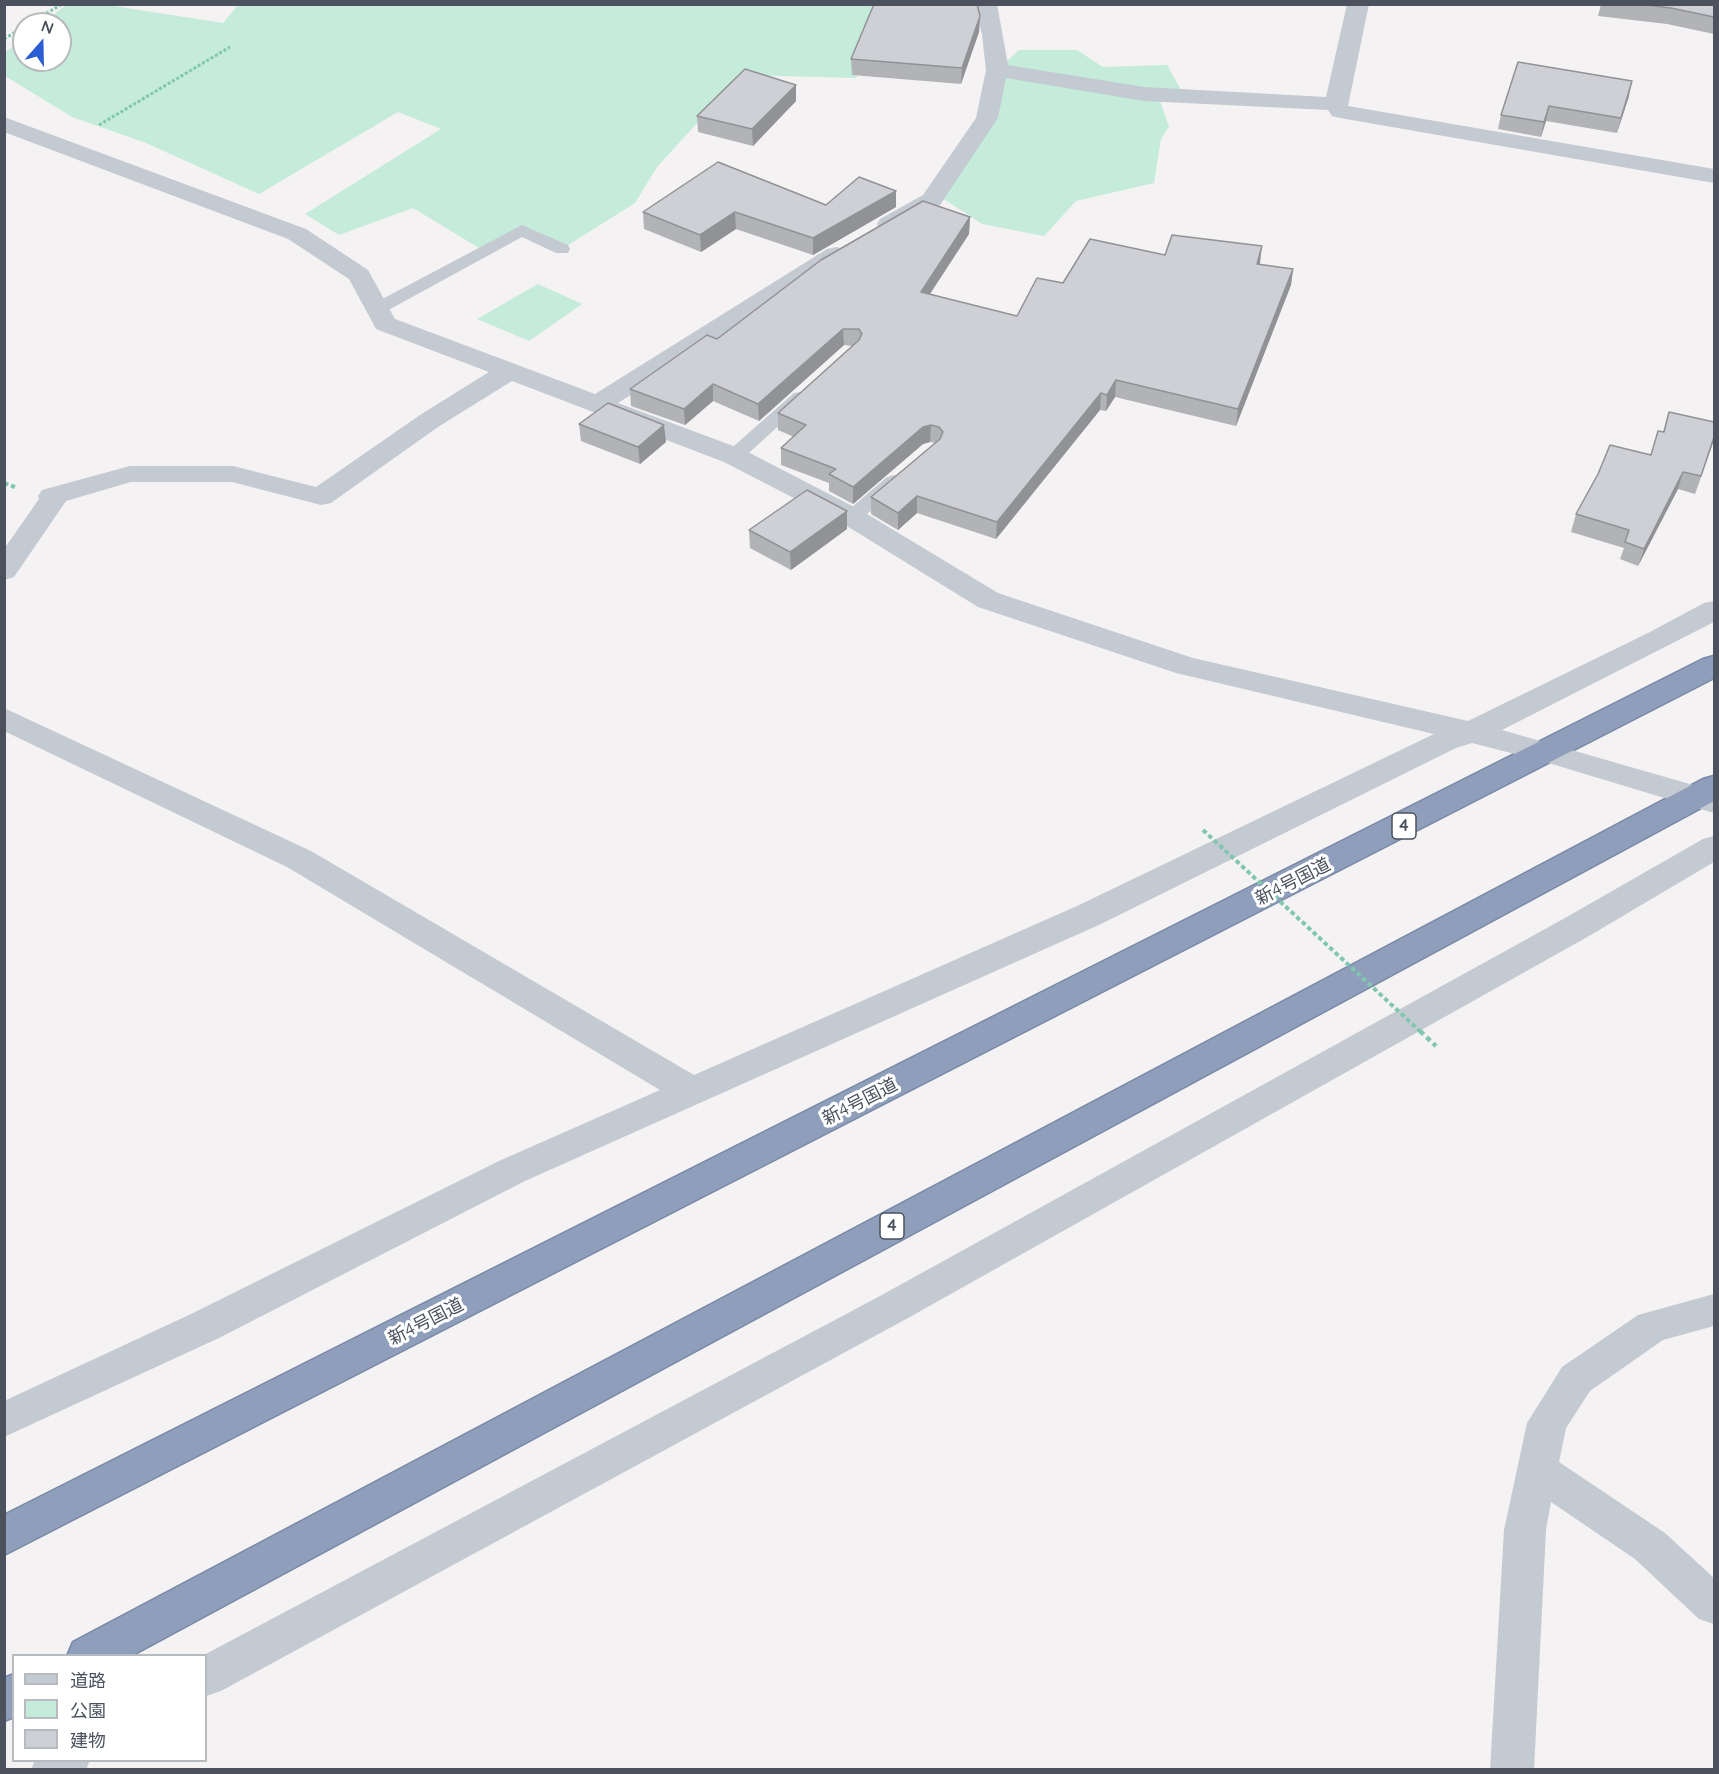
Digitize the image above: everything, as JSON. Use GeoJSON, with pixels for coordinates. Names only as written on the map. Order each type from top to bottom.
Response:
{"type":"FeatureCollection","features":[{"type":"Feature","properties":{"kind":"highway","name":"新4号国道"},"geometry":{"type":"LineString","coordinates":[[4,1536],[1714,666]]}},
{"type":"Feature","properties":{"kind":"highway","name":"4"},"geometry":{"type":"LineString","coordinates":[[92,1654],[1708,795]]}},
{"type":"Feature","properties":{"kind":"street"},"geometry":{"type":"LineString","coordinates":[[596,405],[862,239],[932,201],[987,118],[997,70],[986,4]]}},
{"type":"Feature","properties":{"kind":"street"},"geometry":{"type":"LineString","coordinates":[[1358,4],[1336,104],[1340,111],[1714,176]]}},
{"type":"Feature","properties":{"kind":"street"},"geometry":{"type":"LineString","coordinates":[[997,70],[1144,94],[1336,104]]}},
{"type":"Feature","properties":{"kind":"street"},"geometry":{"type":"LineString","coordinates":[[4,123],[106,164],[297,234],[359,275],[385,324],[734,456],[852,517],[988,600],[1187,666],[1471,732],[1708,795]]}},
{"type":"Feature","properties":{"kind":"street"},"geometry":{"type":"LineString","coordinates":[[4,571],[53,499],[52,496],[130,474],[233,474],[321,497],[429,421],[508,372]]}},
{"type":"Feature","properties":{"kind":"street"},"geometry":{"type":"LineString","coordinates":[[4,1420],[205,1326],[512,1171],[1089,915],[1445,741],[1471,732],[1661,639],[1710,605]]}},
{"type":"Feature","properties":{"kind":"street"},"geometry":{"type":"LineString","coordinates":[[4,718],[299,859],[693,1092]]}},
{"type":"Feature","properties":{"kind":"street"},"geometry":{"type":"LineString","coordinates":[[207,1675],[894,1307],[1567,933],[1714,847]]}},
{"type":"Feature","properties":{"kind":"street"},"geometry":{"type":"LineString","coordinates":[[1512,1770],[1525,1530],[1547,1423],[1576,1379],[1652,1327],[1714,1310]]}},
{"type":"Feature","properties":{"kind":"street"},"geometry":{"type":"LineString","coordinates":[[1537,1470],[1650,1546],[1714,1605]]}},
{"type":"Feature","properties":{"kind":"street"},"geometry":{"type":"LineString","coordinates":[[53,1770],[66,1762]]}},
{"type":"Feature","properties":{"kind":"lane"},"geometry":{"type":"LineString","coordinates":[[377,309],[522,230],[562,249]]}},
{"type":"Feature","properties":{"kind":"lane"},"geometry":{"type":"LineString","coordinates":[[734,456],[809,388]]}},
{"type":"Feature","properties":{"kind":"lane"},"geometry":{"type":"LineString","coordinates":[[852,517],[905,472]]}},
{"type":"Feature","properties":{"kind":"path"},"geometry":{"type":"LineString","coordinates":[[49,12],[62,4]]}},
{"type":"Feature","properties":{"kind":"path"},"geometry":{"type":"LineString","coordinates":[[65,146],[230,47]]}},
{"type":"Feature","properties":{"kind":"path"},"geometry":{"type":"LineString","coordinates":[[1203,830],[1436,1046]]}},
{"type":"Feature","properties":{"kind":"green space"},"geometry":{"type":"Polygon","coordinates":[[[239,4],[893,5],[856,78],[741,75],[657,167],[635,203],[562,249],[522,231],[484,251],[413,208],[339,235],[305,214],[441,129],[398,112],[259,194],[146,143],[72,117],[5,76],[4,53],[12,47],[12,72],[72,72],[72,12],[57,12],[66,5],[107,5],[223,23],[239,4]]]}},
{"type":"Feature","properties":{"kind":"green space"},"geometry":{"type":"Polygon","coordinates":[[[1019,50],[1077,50],[1103,67],[1167,65],[1181,90],[1158,95],[1169,127],[1161,139],[1154,183],[1076,201],[1044,236],[982,224],[936,194],[987,118],[997,70],[1019,50]]]}},
{"type":"Feature","properties":{"kind":"green space"},"geometry":{"type":"Polygon","coordinates":[[[538,284],[582,304],[529,341],[477,319],[538,284]]]}},
{"type":"Feature","properties":{"kind":"building"},"geometry":{"type":"Polygon","coordinates":[[[874,4],[977,4],[980,16],[962,68],[851,59],[874,4]]]}},
{"type":"Feature","properties":{"kind":"building"},"geometry":{"type":"Polygon","coordinates":[[[1639,4],[1714,4],[1714,17],[1671,8],[1639,4]]]}},
{"type":"Feature","properties":{"kind":"building"},"geometry":{"type":"Polygon","coordinates":[[[1518,62],[1632,81],[1621,118],[1549,106],[1544,122],[1501,115],[1518,62]]]}},
{"type":"Feature","properties":{"kind":"building"},"geometry":{"type":"Polygon","coordinates":[[[745,69],[796,85],[752,129],[697,116],[745,69]]]}},
{"type":"Feature","properties":{"kind":"building"},"geometry":{"type":"Polygon","coordinates":[[[718,162],[826,205],[859,177],[896,191],[813,238],[735,212],[700,235],[643,212],[718,162]]]}},
{"type":"Feature","properties":{"kind":"building"},"geometry":{"type":"Polygon","coordinates":[[[923,201],[970,217],[921,292],[1017,316],[1037,278],[1063,283],[1090,239],[1165,255],[1172,235],[1262,246],[1257,264],[1293,269],[1238,409],[1116,380],[1107,395],[1101,393],[997,522],[917,496],[898,513],[871,497],[940,439],[943,432],[939,427],[931,425],[923,427],[853,487],[829,474],[836,469],[781,448],[806,425],[778,413],[859,340],[862,334],[859,329],[843,329],[758,404],[713,384],[684,409],[630,389],[707,335],[717,339],[821,260],[923,201]]]}},
{"type":"Feature","properties":{"kind":"building"},"geometry":{"type":"Polygon","coordinates":[[[608,403],[664,425],[638,447],[579,424],[608,403]]]}},
{"type":"Feature","properties":{"kind":"building"},"geometry":{"type":"Polygon","coordinates":[[[1669,412],[1714,422],[1714,437],[1701,476],[1683,472],[1644,549],[1625,542],[1629,530],[1576,514],[1598,474],[1610,445],[1651,455],[1658,431],[1664,432],[1669,412]]]}},
{"type":"Feature","properties":{"kind":"building"},"geometry":{"type":"Polygon","coordinates":[[[807,490],[847,511],[790,552],[749,530],[807,490]]]}}]}
